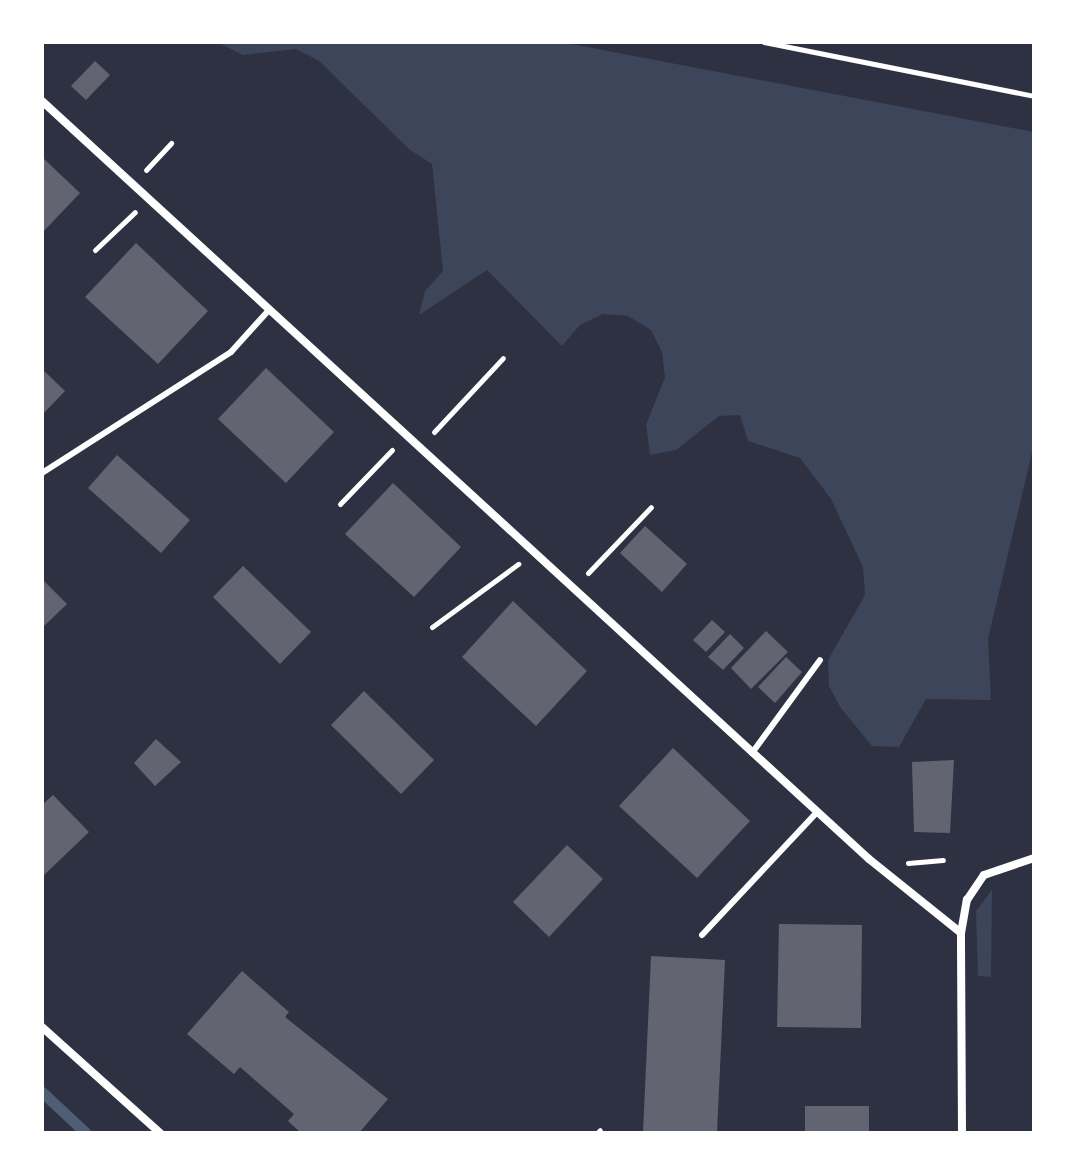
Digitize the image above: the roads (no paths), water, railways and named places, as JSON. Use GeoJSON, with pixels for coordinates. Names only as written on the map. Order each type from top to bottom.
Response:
{"type":"FeatureCollection","features":[{"type":"Feature","properties":{"kind":"street"},"geometry":{"type":"LineString","coordinates":[[42,101],[817,812],[961,933]]}},
{"type":"Feature","properties":{"kind":"street"},"geometry":{"type":"LineString","coordinates":[[962,1133],[961,933],[967,900],[984,875],[1034,858]]}},
{"type":"Feature","properties":{"kind":"street"},"geometry":{"type":"LineString","coordinates":[[42,1027],[160,1133]]}},
{"type":"Feature","properties":{"kind":"lane"},"geometry":{"type":"LineString","coordinates":[[42,473],[231,352],[268,311]]}},
{"type":"Feature","properties":{"kind":"lane"},"geometry":{"type":"LineString","coordinates":[[752,753],[820,660]]}},
{"type":"Feature","properties":{"kind":"lane"},"geometry":{"type":"LineString","coordinates":[[702,935],[817,812]]}},
{"type":"Feature","properties":{"kind":"waterway"},"geometry":{"type":"LineString","coordinates":[[42,1092],[86,1133]]}}]}
